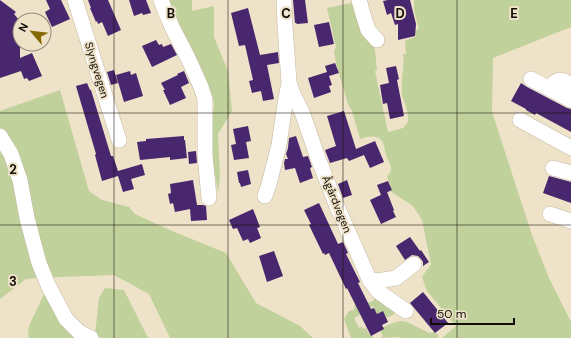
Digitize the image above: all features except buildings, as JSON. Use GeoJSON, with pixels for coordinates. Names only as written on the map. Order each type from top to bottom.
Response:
{"type":"FeatureCollection","features":[{"type":"Feature","properties":{"kind":"street","name":"Slyngvegen"},"geometry":{"type":"LineString","coordinates":[[75,0],[119,140]]}},
{"type":"Feature","properties":{"kind":"street"},"geometry":{"type":"LineString","coordinates":[[161,0],[172,27],[189,60],[205,99],[205,155],[209,198]]}},
{"type":"Feature","properties":{"kind":"street","name":"Ågårdvegen"},"geometry":{"type":"LineString","coordinates":[[284,0],[290,82],[293,94],[302,112],[336,204],[370,281],[379,292],[406,311]]}},
{"type":"Feature","properties":{"kind":"street"},"geometry":{"type":"LineString","coordinates":[[359,0],[368,30],[377,40]]}},
{"type":"Feature","properties":{"kind":"street"},"geometry":{"type":"LineString","coordinates":[[531,79],[571,100]]}},
{"type":"Feature","properties":{"kind":"street"},"geometry":{"type":"LineString","coordinates":[[550,89],[553,84],[559,80],[565,81],[571,85]]}},
{"type":"Feature","properties":{"kind":"street","name":"Ågårdvegen"},"geometry":{"type":"LineString","coordinates":[[265,196],[279,145],[290,82]]}},
{"type":"Feature","properties":{"kind":"street"},"geometry":{"type":"LineString","coordinates":[[520,120],[571,148]]}},
{"type":"Feature","properties":{"kind":"street"},"geometry":{"type":"LineString","coordinates":[[0,136],[11,154],[20,180],[27,218],[38,263],[66,319],[79,332],[91,338]]}},
{"type":"Feature","properties":{"kind":"street"},"geometry":{"type":"LineString","coordinates":[[554,168],[571,173]]}},
{"type":"Feature","properties":{"kind":"street"},"geometry":{"type":"LineString","coordinates":[[550,214],[571,221]]}},
{"type":"Feature","properties":{"kind":"street"},"geometry":{"type":"LineString","coordinates":[[370,281],[396,278],[414,264]]}},
{"type":"Feature","properties":{"kind":"green space"},"geometry":{"type":"Polygon","coordinates":[[[168,0],[192,0],[192,11],[214,6],[214,37],[228,71],[232,111],[218,134],[220,177],[218,193],[210,143],[214,103],[197,62],[170,10],[168,0]]]}},
{"type":"Feature","properties":{"kind":"green space"},"geometry":{"type":"Polygon","coordinates":[[[414,0],[571,0],[571,27],[493,58],[492,112],[532,235],[549,278],[571,322],[571,338],[442,338],[456,326],[427,291],[422,277],[431,264],[422,220],[413,206],[390,191],[392,190],[387,176],[390,173],[391,166],[382,141],[377,137],[360,139],[336,63],[334,52],[336,46],[327,8],[357,2],[375,50],[377,70],[375,71],[388,132],[403,128],[408,122],[407,111],[402,95],[403,54],[406,54],[405,41],[416,36],[414,31],[419,29],[414,10],[414,0]]]}},
{"type":"Feature","properties":{"kind":"green space"},"geometry":{"type":"Polygon","coordinates":[[[60,90],[89,191],[102,200],[129,207],[135,214],[226,253],[256,303],[300,326],[313,338],[170,338],[149,294],[114,275],[26,279],[0,299],[0,111],[60,90]]]}},
{"type":"Feature","properties":{"kind":"green space"},"geometry":{"type":"Polygon","coordinates":[[[105,288],[124,290],[148,338],[102,338],[95,335],[99,298],[105,288]]]}},
{"type":"Feature","properties":{"kind":"green space"},"geometry":{"type":"Polygon","coordinates":[[[44,294],[78,338],[29,338],[29,326],[44,294]]]}},
{"type":"Feature","properties":{"kind":"green space"},"geometry":{"type":"Polygon","coordinates":[[[372,294],[396,310],[394,314],[389,317],[382,314],[378,316],[373,306],[359,313],[360,315],[354,318],[359,328],[366,328],[369,334],[371,333],[373,338],[351,338],[344,319],[349,311],[354,310],[355,302],[368,302],[374,300],[372,294]]]}},
{"type":"Feature","properties":{"kind":"green space"},"geometry":{"type":"Polygon","coordinates":[[[401,321],[407,322],[429,333],[435,332],[439,336],[437,338],[380,338],[383,336],[379,329],[401,321]]]}}]}
